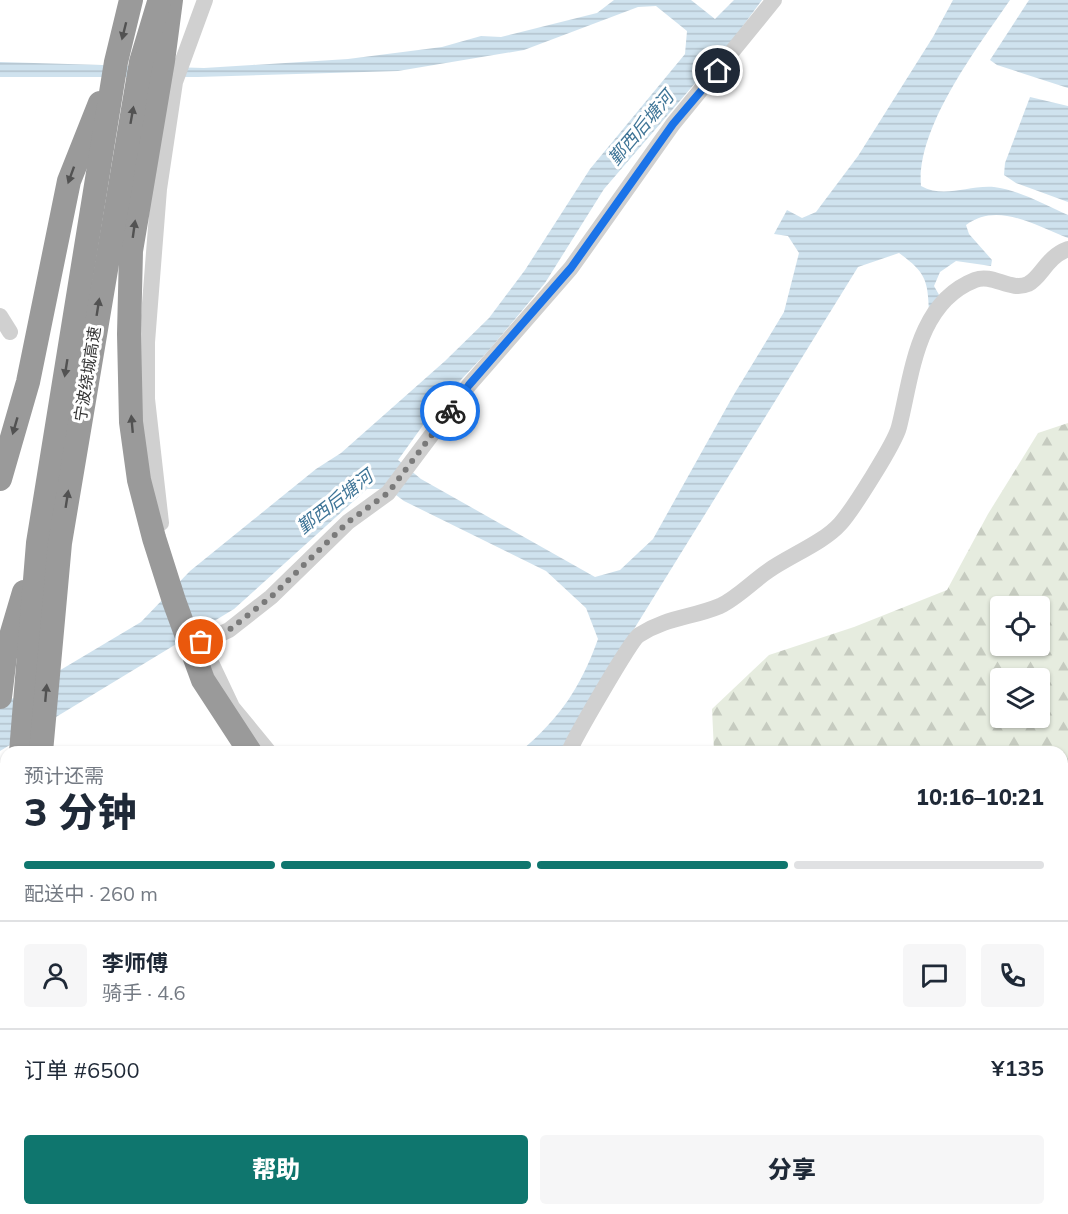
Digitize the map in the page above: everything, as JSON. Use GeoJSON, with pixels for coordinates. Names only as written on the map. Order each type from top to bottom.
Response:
{"type":"FeatureCollection","features":[{"type":"Feature","properties":{"kind":"highway","name":"宁波绕城高速"},"geometry":{"type":"LineString","coordinates":[[21,746],[38,543],[116,62],[131,0]]}},
{"type":"Feature","properties":{"kind":"highway","name":"宁波绕城高速"},"geometry":{"type":"LineString","coordinates":[[42,746],[60,543],[161,63],[160,0]]}},
{"type":"Feature","properties":{"kind":"highway"},"geometry":{"type":"LineString","coordinates":[[171,0],[131,251],[129,334],[131,422],[139,480],[153,538],[174,601],[203,680],[246,746]]}},
{"type":"Feature","properties":{"kind":"highway"},"geometry":{"type":"LineString","coordinates":[[0,479],[27,382],[69,181],[116,62]]}},
{"type":"Feature","properties":{"kind":"highway"},"geometry":{"type":"LineString","coordinates":[[0,697],[5,656],[38,543]]}},
{"type":"Feature","properties":{"kind":"street"},"geometry":{"type":"LineString","coordinates":[[205,0],[161,63],[175,82],[159,189],[147,342],[147,399],[158,512],[177,584],[232,707],[264,746]]}},
{"type":"Feature","properties":{"kind":"street"},"geometry":{"type":"LineString","coordinates":[[201,642],[229,630],[271,597],[348,522],[388,493],[409,468],[469,385],[571,268],[673,124],[774,0]]}},
{"type":"Feature","properties":{"kind":"street"},"geometry":{"type":"LineString","coordinates":[[572,746],[636,637],[671,619],[722,605],[770,570],[840,525],[892,445],[899,427],[917,348],[936,311],[950,295],[975,280],[996,280],[1014,287],[1029,283],[1048,260],[1068,249]]}},
{"type":"Feature","properties":{"kind":"street"},"geometry":{"type":"LineString","coordinates":[[0,316],[10,332]]}},
{"type":"Feature","properties":{"kind":"green space"},"geometry":{"type":"Polygon","coordinates":[[[1068,423],[1068,746],[714,746],[712,709],[769,655],[854,627],[947,590],[988,514],[1038,433],[1068,423]]]}},
{"type":"Feature","properties":{"kind":"water","name":"鄞西后塘河"},"geometry":{"type":"Polygon","coordinates":[[[614,0],[691,0],[715,19],[734,0],[762,0],[734,38],[604,189],[545,283],[490,349],[439,403],[398,460],[421,479],[595,577],[620,570],[653,539],[733,396],[784,312],[799,253],[788,236],[774,234],[787,210],[802,218],[816,212],[858,156],[933,37],[953,0],[1010,0],[966,64],[939,114],[928,139],[922,163],[921,186],[930,190],[948,192],[994,187],[1022,195],[1068,215],[1068,238],[1030,222],[1004,215],[978,218],[966,225],[969,234],[992,260],[991,266],[956,261],[940,272],[934,286],[942,300],[929,312],[928,292],[920,271],[899,253],[858,267],[613,663],[568,746],[527,746],[568,701],[591,656],[598,639],[586,608],[546,571],[404,501],[388,489],[367,489],[234,609],[8,746],[0,746],[0,706],[141,622],[190,571],[316,469],[341,453],[445,361],[489,318],[525,270],[590,169],[685,54],[687,31],[656,6],[638,7],[524,50],[398,71],[198,77],[0,77],[0,62],[204,68],[348,59],[442,47],[481,36],[501,37],[597,13],[614,0]]]}},
{"type":"Feature","properties":{"kind":"water"},"geometry":{"type":"Polygon","coordinates":[[[1029,0],[1068,0],[1068,88],[997,65],[990,60],[1029,0]]]}},
{"type":"Feature","properties":{"kind":"water"},"geometry":{"type":"Polygon","coordinates":[[[1030,97],[1068,106],[1068,202],[1016,183],[1004,175],[1005,163],[1030,97]]]}},
{"type":"Feature","properties":{"kind":"way so far"},"geometry":{"type":"LineString","coordinates":[[201,642],[229,630],[271,597],[348,522],[388,493],[450,411]]}},
{"type":"Feature","properties":{"kind":"route"},"geometry":{"type":"LineString","coordinates":[[450,411],[469,385],[571,268],[673,124],[718,71]]}}]}
